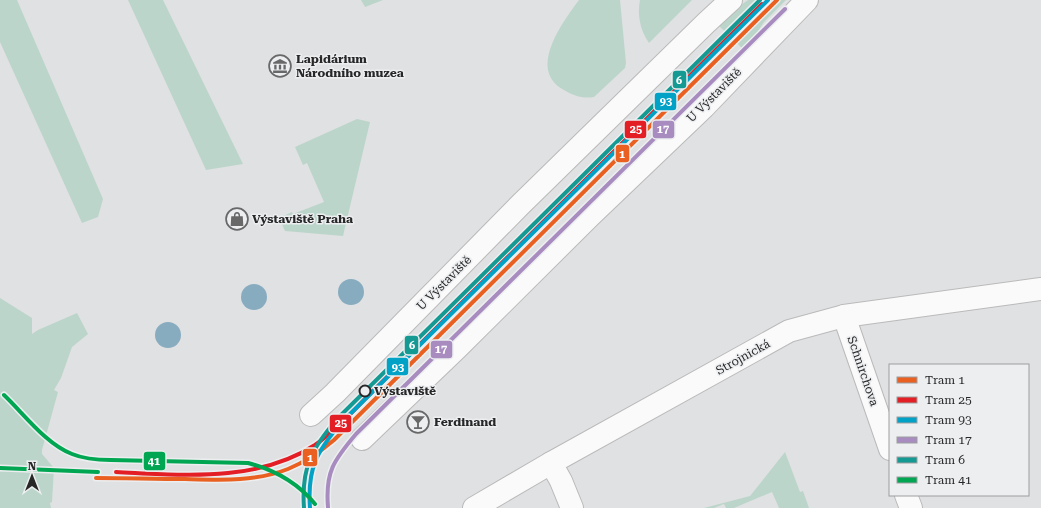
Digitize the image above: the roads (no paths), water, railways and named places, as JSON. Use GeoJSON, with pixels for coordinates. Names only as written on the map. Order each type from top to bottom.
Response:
{"type":"FeatureCollection","features":[{"type":"Feature","properties":{"kind":"street","name":"U Výstaviště"},"geometry":{"type":"LineString","coordinates":[[311,415],[335,393],[520,206],[710,18],[732,0]]}},
{"type":"Feature","properties":{"kind":"street","name":"U Výstaviště"},"geometry":{"type":"LineString","coordinates":[[362,439],[704,107],[807,0]]}},
{"type":"Feature","properties":{"kind":"street","name":"Strojnická"},"geometry":{"type":"LineString","coordinates":[[474,508],[551,463],[788,331],[844,316],[1041,289]]}},
{"type":"Feature","properties":{"kind":"street","name":"Schnirchova"},"geometry":{"type":"LineString","coordinates":[[844,316],[889,446]]}},
{"type":"Feature","properties":{"kind":"street"},"geometry":{"type":"LineString","coordinates":[[551,463],[561,481],[572,508]]}},
{"type":"Feature","properties":{"kind":"street"},"geometry":{"type":"LineString","coordinates":[[906,496],[911,508]]}},
{"type":"Feature","properties":{"kind":"water"},"geometry":{"type":"Polygon","coordinates":[[[351,279],[360,283],[364,292],[360,301],[351,305],[342,301],[338,292],[342,283],[351,279]]]}},
{"type":"Feature","properties":{"kind":"water"},"geometry":{"type":"Polygon","coordinates":[[[254,284],[263,288],[267,297],[263,306],[254,310],[245,306],[241,297],[245,288],[254,284]]]}},
{"type":"Feature","properties":{"kind":"water"},"geometry":{"type":"Polygon","coordinates":[[[168,322],[177,326],[181,335],[177,344],[168,348],[159,344],[155,335],[159,326],[168,322]]]}},
{"type":"Feature","properties":{"kind":"tram line","name":"6"},"geometry":{"type":"LineString","coordinates":[[304,508],[304,481],[310,459],[321,439],[338,418],[760,0]]}},
{"type":"Feature","properties":{"kind":"tram line","name":"93"},"geometry":{"type":"LineString","coordinates":[[310,508],[309,494],[312,471],[320,451],[342,422],[768,0]]}},
{"type":"Feature","properties":{"kind":"tram line","name":"1"},"geometry":{"type":"LineString","coordinates":[[96,478],[224,480],[250,478],[288,469],[318,453],[334,440],[777,0]]}},
{"type":"Feature","properties":{"kind":"tram line","name":"25"},"geometry":{"type":"LineString","coordinates":[[116,472],[193,475],[244,471],[268,466],[292,457],[315,445],[343,421],[762,4]]}},
{"type":"Feature","properties":{"kind":"tram line","name":"17"},"geometry":{"type":"LineString","coordinates":[[328,507],[328,484],[333,467],[342,451],[356,434],[785,9]]}},
{"type":"Feature","properties":{"kind":"tram line","name":"41"},"geometry":{"type":"LineString","coordinates":[[4,395],[44,436],[62,449],[77,456],[101,460],[248,463],[267,469],[285,478],[301,489],[315,504]]}},
{"type":"Feature","properties":{"kind":"tram line","name":"41"},"geometry":{"type":"LineString","coordinates":[[0,468],[98,472]]}},
{"type":"Feature","properties":{"kind":"place","name":"Lapidárium Národního muzea"},"geometry":{"type":"Point","coordinates":[280,66]}},
{"type":"Feature","properties":{"kind":"place","name":"Výstaviště Praha"},"geometry":{"type":"Point","coordinates":[237,219]}},
{"type":"Feature","properties":{"kind":"place","name":"Výstaviště"},"geometry":{"type":"Point","coordinates":[365,391]}},
{"type":"Feature","properties":{"kind":"place","name":"Ferdinand"},"geometry":{"type":"Point","coordinates":[418,422]}}]}
